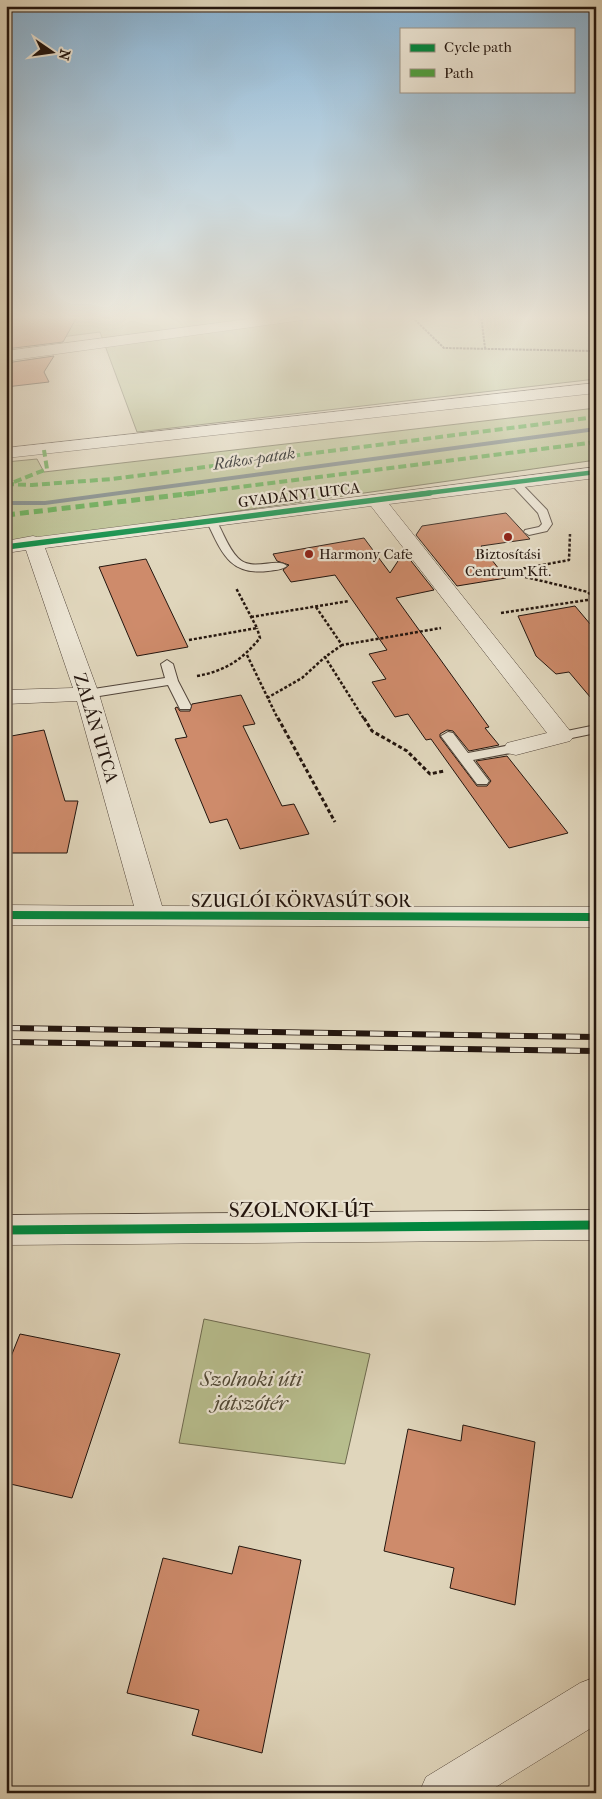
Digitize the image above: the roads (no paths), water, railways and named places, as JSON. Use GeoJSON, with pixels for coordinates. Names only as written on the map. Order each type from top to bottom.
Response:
{"type":"FeatureCollection","features":[{"type":"Feature","properties":{"kind":"street"},"geometry":{"type":"LineString","coordinates":[[6,453],[497,399]]}},
{"type":"Feature","properties":{"kind":"street","name":"GVADÁNYI UTCA"},"geometry":{"type":"LineString","coordinates":[[6,547],[33,542],[596,472]]}},
{"type":"Feature","properties":{"kind":"street"},"geometry":{"type":"LineString","coordinates":[[376,500],[562,736],[516,748]]}},
{"type":"Feature","properties":{"kind":"street","name":"ZALÁN UTCA"},"geometry":{"type":"LineString","coordinates":[[33,542],[87,694],[150,916]]}},
{"type":"Feature","properties":{"kind":"street"},"geometry":{"type":"LineString","coordinates":[[6,698],[87,694]]}},
{"type":"Feature","properties":{"kind":"street","name":"SZUGLÓI KÖRVASÚT SOR"},"geometry":{"type":"LineString","coordinates":[[6,915],[596,917]]}},
{"type":"Feature","properties":{"kind":"street","name":"SZOLNOKI ÚT"},"geometry":{"type":"LineString","coordinates":[[6,1230],[596,1225]]}},
{"type":"Feature","properties":{"kind":"street"},"geometry":{"type":"LineString","coordinates":[[442,1793],[596,1699]]}},
{"type":"Feature","properties":{"kind":"lane"},"geometry":{"type":"LineString","coordinates":[[513,481],[543,512],[547,524],[543,529],[529,532]]}},
{"type":"Feature","properties":{"kind":"lane"},"geometry":{"type":"LineString","coordinates":[[212,520],[233,560],[239,566],[259,570],[281,566]]}},
{"type":"Feature","properties":{"kind":"lane"},"geometry":{"type":"LineString","coordinates":[[167,664],[172,681],[185,706]]}},
{"type":"Feature","properties":{"kind":"lane"},"geometry":{"type":"LineString","coordinates":[[87,694],[172,681]]}},
{"type":"Feature","properties":{"kind":"lane"},"geometry":{"type":"LineString","coordinates":[[562,736],[596,729]]}},
{"type":"Feature","properties":{"kind":"lane"},"geometry":{"type":"LineString","coordinates":[[448,736],[482,781]]}},
{"type":"Feature","properties":{"kind":"lane"},"geometry":{"type":"LineString","coordinates":[[467,761],[516,748]]}},
{"type":"Feature","properties":{"kind":"waterway","name":"Rákos-patak"},"geometry":{"type":"LineString","coordinates":[[6,503],[45,503],[596,429]]}},
{"type":"Feature","properties":{"kind":"railway"},"geometry":{"type":"LineString","coordinates":[[6,1028],[596,1037]]}},
{"type":"Feature","properties":{"kind":"railway"},"geometry":{"type":"LineString","coordinates":[[6,1042],[596,1051]]}},
{"type":"Feature","properties":{"kind":"place","name":"Biztosítási Centrum Kft."},"geometry":{"type":"Point","coordinates":[508,537]}},
{"type":"Feature","properties":{"kind":"place","name":"Harmony Cafe"},"geometry":{"type":"Point","coordinates":[309,554]}},
{"type":"Feature","properties":{"kind":"park label","name":"Szolnoki úti játszótér"},"geometry":{"type":"Point","coordinates":[251,1391]}}]}
